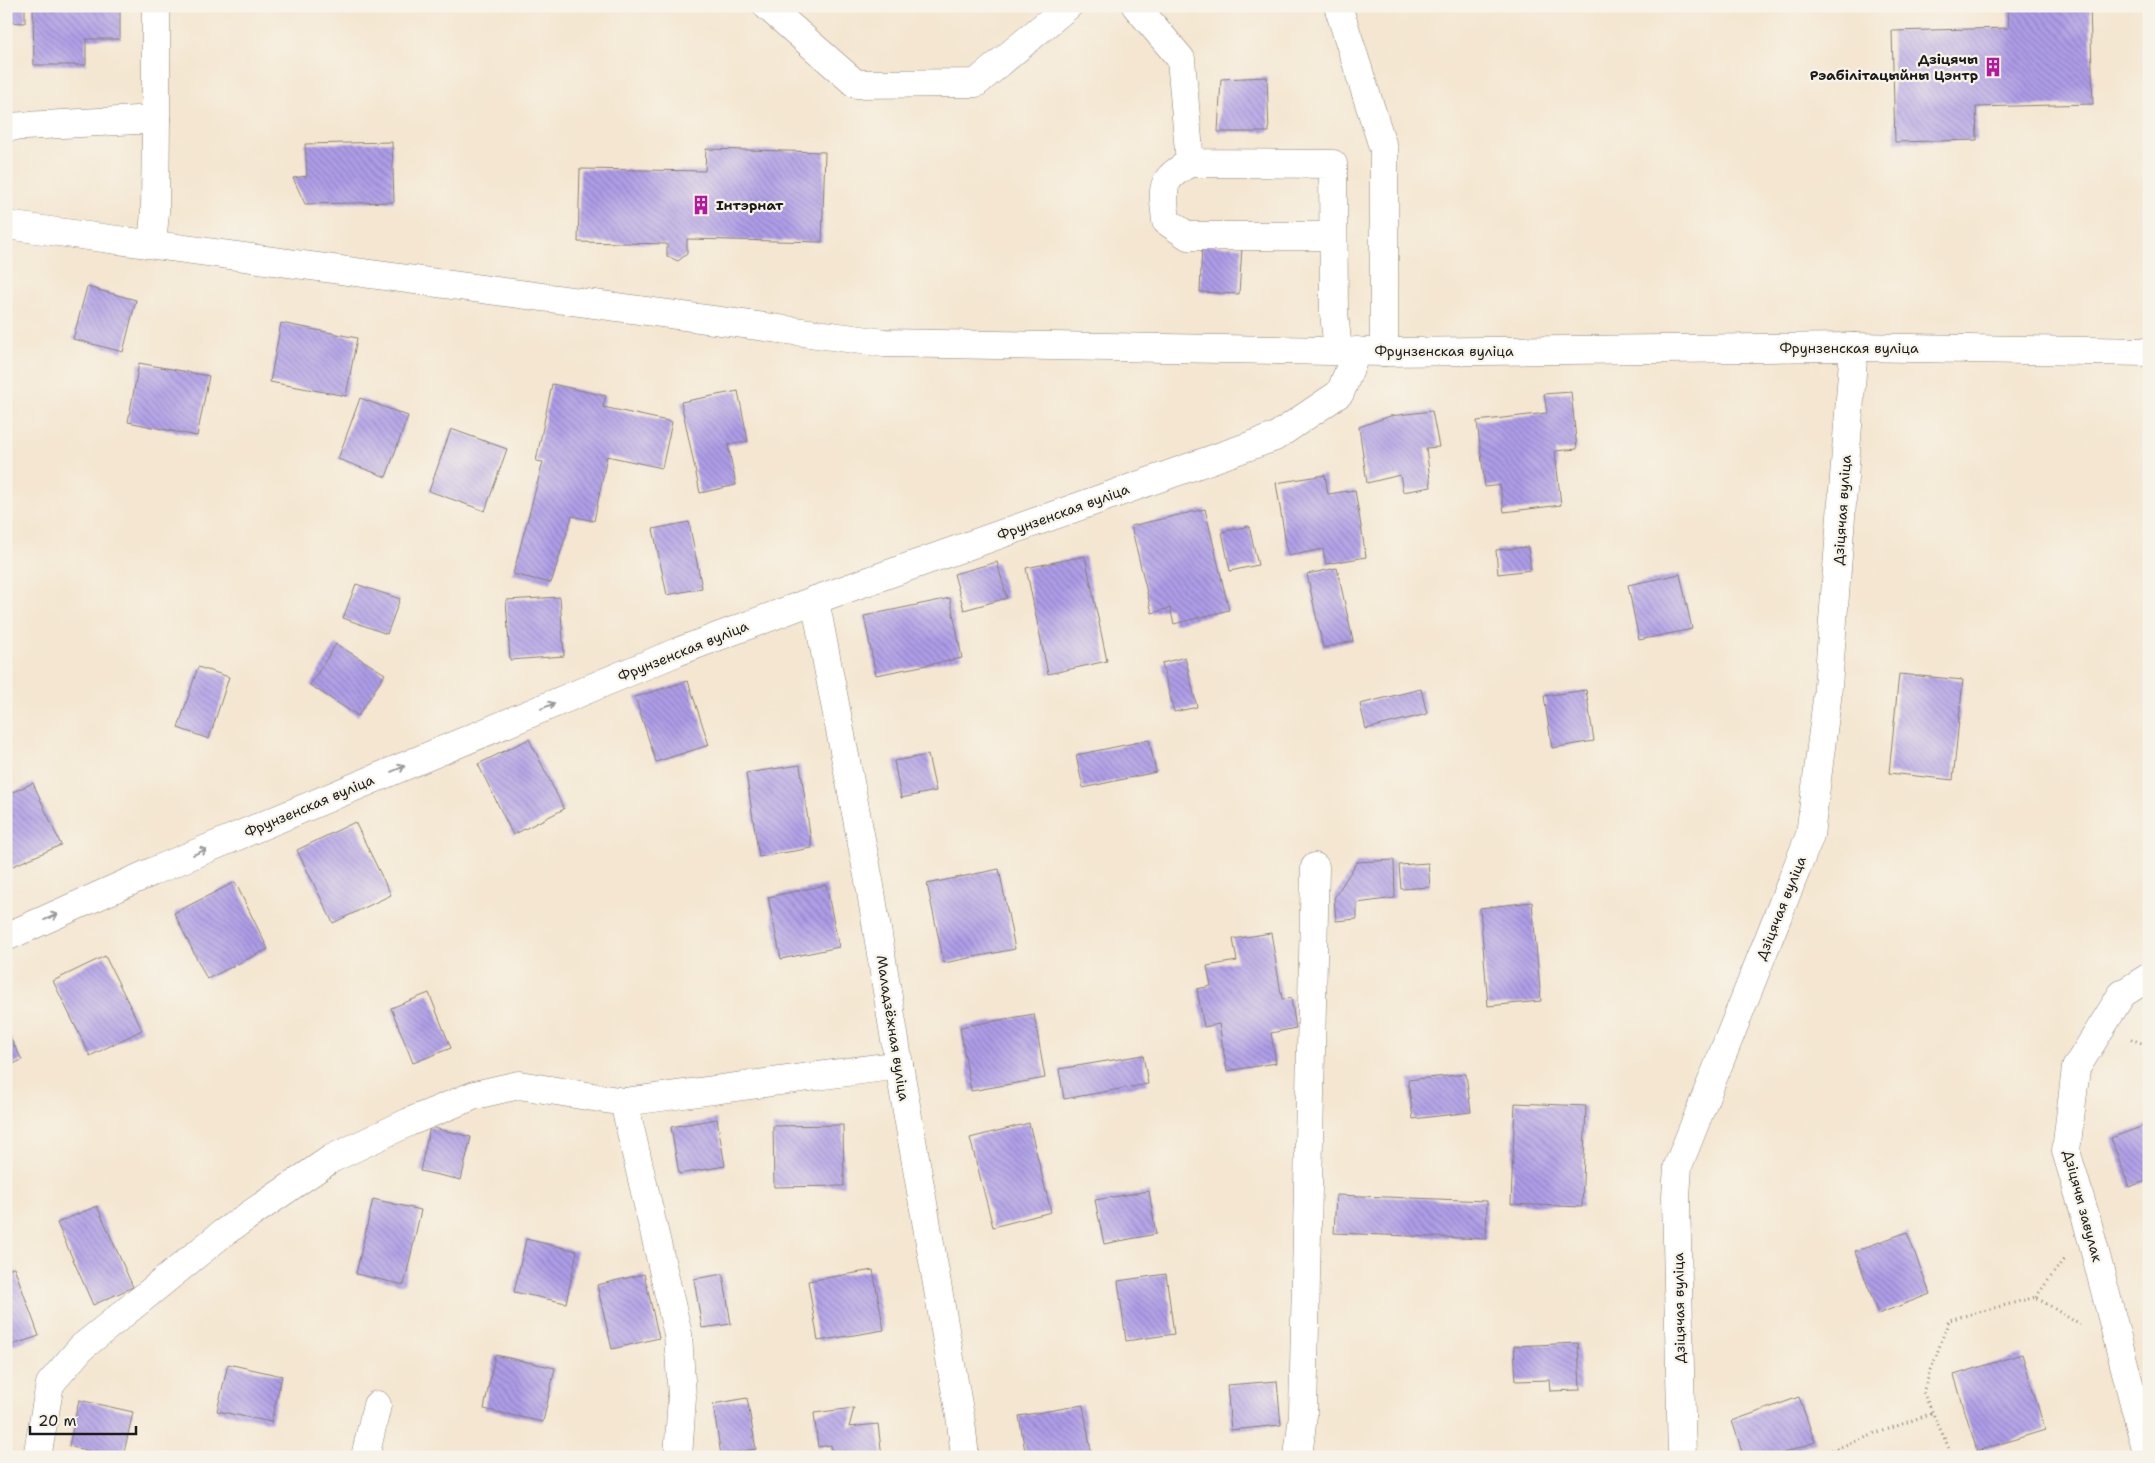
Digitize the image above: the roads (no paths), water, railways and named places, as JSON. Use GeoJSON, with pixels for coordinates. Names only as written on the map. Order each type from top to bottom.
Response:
{"type":"FeatureCollection","features":[{"type":"Feature","properties":{"kind":"street"},"geometry":{"type":"LineString","coordinates":[[152,244],[155,212],[156,6]]}},
{"type":"Feature","properties":{"kind":"street"},"geometry":{"type":"LineString","coordinates":[[767,6],[856,84],[866,84],[976,83],[1068,6]]}},
{"type":"Feature","properties":{"kind":"street"},"geometry":{"type":"LineString","coordinates":[[1136,6],[1181,59],[1190,163]]}},
{"type":"Feature","properties":{"kind":"street"},"geometry":{"type":"LineString","coordinates":[[1338,6],[1384,150],[1384,352]]}},
{"type":"Feature","properties":{"kind":"street"},"geometry":{"type":"LineString","coordinates":[[6,127],[156,119]]}},
{"type":"Feature","properties":{"kind":"street"},"geometry":{"type":"LineString","coordinates":[[6,225],[884,343],[1348,350],[1334,313],[1334,236],[1333,164],[1190,163],[1174,171],[1162,190],[1166,221],[1188,236],[1334,236]]}},
{"type":"Feature","properties":{"kind":"street","name":"Фрунзенская вуліца"},"geometry":{"type":"LineString","coordinates":[[6,937],[154,871],[677,652],[815,600],[1275,436],[1340,393],[1348,350],[1384,352],[1854,347],[2149,352]]}},
{"type":"Feature","properties":{"kind":"street","name":"Дзіцячая вуліца"},"geometry":{"type":"LineString","coordinates":[[1682,1457],[1676,1197],[1678,1166],[1810,835],[1827,699],[1854,347]]}},
{"type":"Feature","properties":{"kind":"street","name":"Маладзёжная вуліца"},"geometry":{"type":"LineString","coordinates":[[815,600],[870,886],[965,1457]]}},
{"type":"Feature","properties":{"kind":"street"},"geometry":{"type":"LineString","coordinates":[[1298,1457],[1303,1414],[1315,867]]}},
{"type":"Feature","properties":{"kind":"street","name":"Дзіцячы завулак"},"geometry":{"type":"LineString","coordinates":[[2148,1457],[2088,1225],[2066,1151],[2076,1068],[2122,994],[2149,977]]}},
{"type":"Feature","properties":{"kind":"street"},"geometry":{"type":"LineString","coordinates":[[37,1457],[50,1384],[81,1348],[223,1233],[331,1159],[425,1115],[475,1096],[519,1085],[624,1102],[899,1065]]}},
{"type":"Feature","properties":{"kind":"street"},"geometry":{"type":"LineString","coordinates":[[624,1102],[678,1334],[682,1397],[678,1457]]}},
{"type":"Feature","properties":{"kind":"street"},"geometry":{"type":"LineString","coordinates":[[365,1457],[377,1405]]}},
{"type":"Feature","properties":{"kind":"place","name":"Дзіцячы Рэабілітацыйны Цэнтр"},"geometry":{"type":"Point","coordinates":[1993,67]}},
{"type":"Feature","properties":{"kind":"place","name":"Інтэрнат"},"geometry":{"type":"Point","coordinates":[701,205]}}]}
